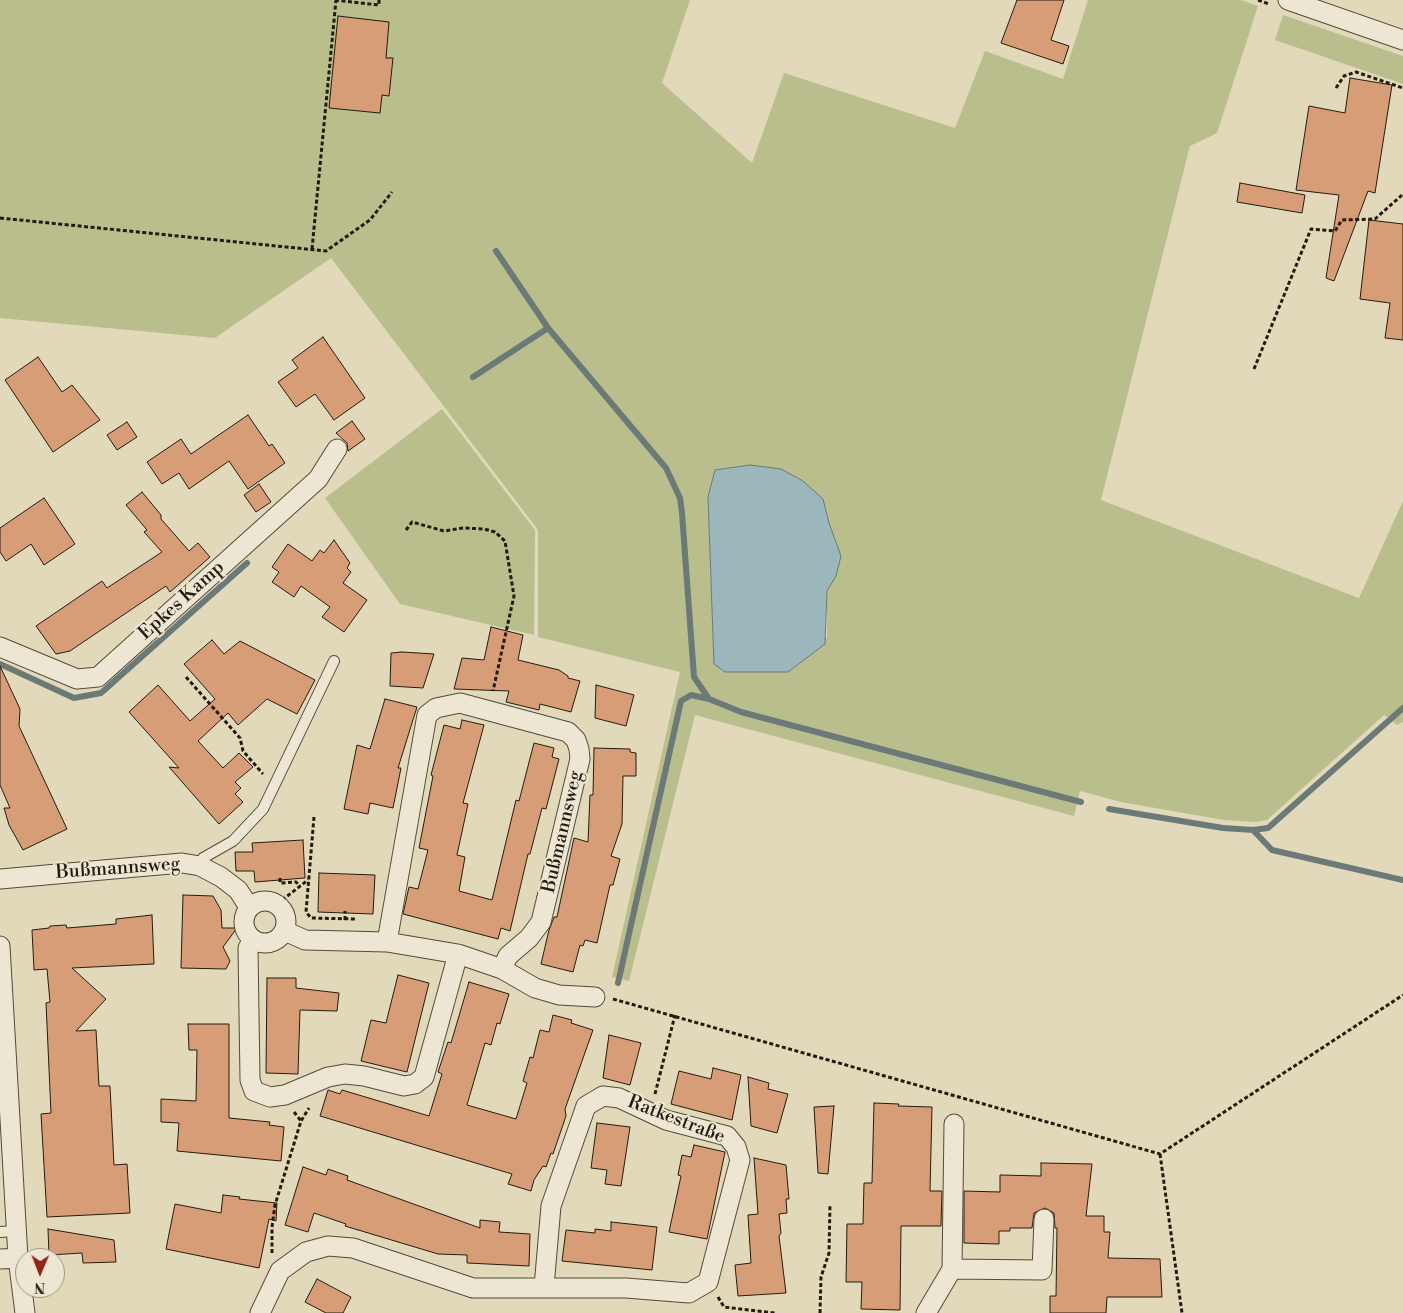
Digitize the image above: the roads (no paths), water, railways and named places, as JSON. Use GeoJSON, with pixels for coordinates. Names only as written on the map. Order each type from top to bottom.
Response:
{"type":"FeatureCollection","features":[{"type":"Feature","properties":{"kind":"street"},"geometry":{"type":"LineString","coordinates":[[1288,0],[1403,40]]}},
{"type":"Feature","properties":{"kind":"street","name":"Epkes Kamp"},"geometry":{"type":"LineString","coordinates":[[0,648],[77,679],[98,677],[318,479],[337,449]]}},
{"type":"Feature","properties":{"kind":"street","name":"Bußmannsweg"},"geometry":{"type":"LineString","coordinates":[[387,942],[428,715],[436,708],[460,702],[568,732],[576,740],[580,759],[541,922],[529,938],[508,956],[502,969]]}},
{"type":"Feature","properties":{"kind":"street","name":"Bußmannsweg"},"geometry":{"type":"LineString","coordinates":[[0,879],[182,863],[200,866],[221,877],[238,890],[249,907]]}},
{"type":"Feature","properties":{"kind":"street"},"geometry":{"type":"LineString","coordinates":[[262,900],[277,904],[286,916],[285,931],[277,940],[265,944],[253,940],[244,925],[249,907],[262,900]]}},
{"type":"Feature","properties":{"kind":"street"},"geometry":{"type":"LineString","coordinates":[[285,931],[304,940],[387,942],[458,954],[502,969],[535,988],[559,995],[595,997]]}},
{"type":"Feature","properties":{"kind":"street"},"geometry":{"type":"LineString","coordinates":[[253,940],[248,948],[250,1080],[254,1091],[270,1097],[285,1095],[328,1077],[345,1074],[364,1076],[404,1086],[415,1084],[424,1076],[458,954]]}},
{"type":"Feature","properties":{"kind":"street"},"geometry":{"type":"LineString","coordinates":[[0,946],[9,1259],[25,1313]]}},
{"type":"Feature","properties":{"kind":"street","name":"Ratkestraße"},"geometry":{"type":"LineString","coordinates":[[603,1096],[619,1098],[650,1114],[727,1136],[736,1147],[740,1160],[708,1282],[689,1293],[626,1288],[544,1287],[551,1206],[586,1106],[603,1096]]}},
{"type":"Feature","properties":{"kind":"street"},"geometry":{"type":"LineString","coordinates":[[926,1313],[952,1269],[954,1124]]}},
{"type":"Feature","properties":{"kind":"street"},"geometry":{"type":"LineString","coordinates":[[952,1269],[1042,1270],[1044,1219]]}},
{"type":"Feature","properties":{"kind":"street"},"geometry":{"type":"LineString","coordinates":[[260,1313],[280,1271],[306,1252],[328,1246],[353,1248],[473,1288],[544,1287]]}},
{"type":"Feature","properties":{"kind":"lane"},"geometry":{"type":"LineString","coordinates":[[200,866],[203,858],[233,840],[263,809],[334,661]]}},
{"type":"Feature","properties":{"kind":"water"},"geometry":{"type":"Polygon","coordinates":[[[750,465],[781,469],[803,481],[823,499],[829,523],[841,556],[836,576],[827,591],[825,644],[788,672],[725,672],[714,664],[708,497],[715,470],[750,465]]]}},
{"type":"Feature","properties":{"kind":"waterway"},"geometry":{"type":"LineString","coordinates":[[496,251],[548,328],[666,468],[680,498],[694,677],[709,699],[741,712],[1081,802]]}},
{"type":"Feature","properties":{"kind":"waterway"},"geometry":{"type":"LineString","coordinates":[[473,377],[548,328]]}},
{"type":"Feature","properties":{"kind":"waterway"},"geometry":{"type":"LineString","coordinates":[[0,664],[74,698],[101,693],[247,563]]}},
{"type":"Feature","properties":{"kind":"waterway"},"geometry":{"type":"LineString","coordinates":[[618,983],[681,701],[691,695],[709,699]]}},
{"type":"Feature","properties":{"kind":"waterway"},"geometry":{"type":"LineString","coordinates":[[1109,809],[1223,828],[1253,830],[1268,828],[1403,708]]}},
{"type":"Feature","properties":{"kind":"waterway"},"geometry":{"type":"LineString","coordinates":[[1253,830],[1272,850],[1403,880]]}}]}
